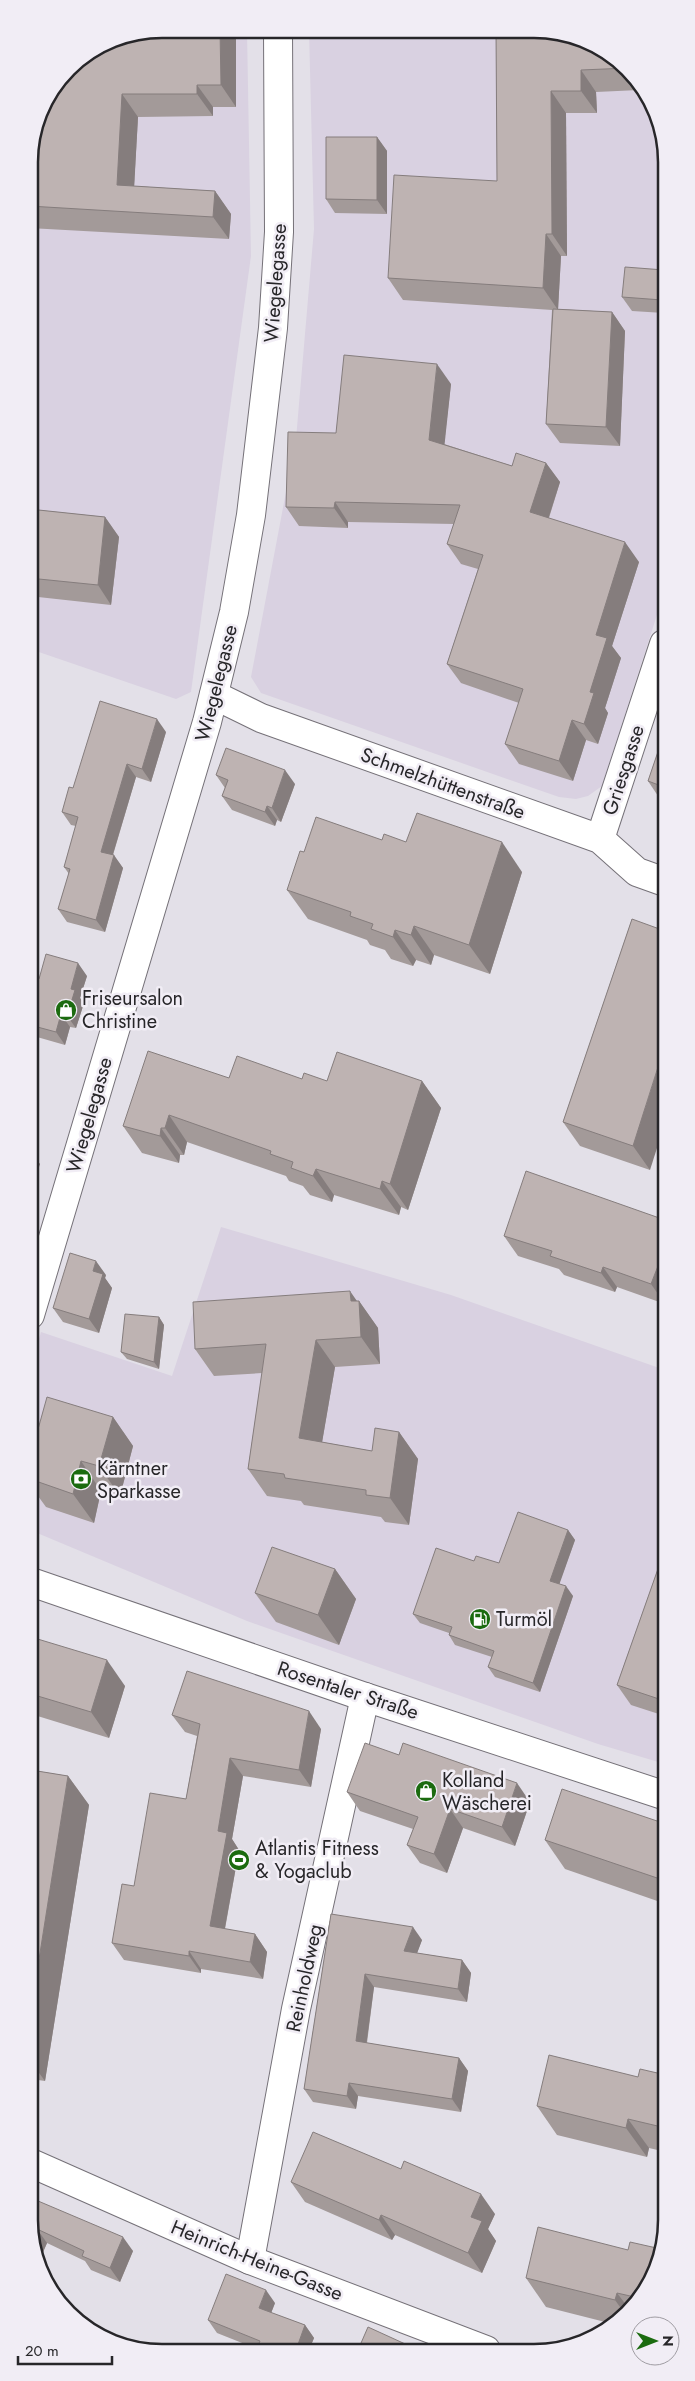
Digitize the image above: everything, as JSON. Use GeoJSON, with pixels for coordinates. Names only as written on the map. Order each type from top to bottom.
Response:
{"type":"FeatureCollection","features":[{"type":"Feature","properties":{"kind":"street","name":"Wiegelegasse"},"geometry":{"type":"LineString","coordinates":[[37,1291],[214,695],[234,612],[251,515],[273,328],[279,232],[278,38]]}},
{"type":"Feature","properties":{"kind":"street","name":"Griesgasse"},"geometry":{"type":"LineString","coordinates":[[600,839],[658,663]]}},
{"type":"Feature","properties":{"kind":"street","name":"Schmelzhüttenstraße"},"geometry":{"type":"LineString","coordinates":[[214,695],[261,718],[600,839],[637,872],[658,880]]}},
{"type":"Feature","properties":{"kind":"street","name":"Rosentaler Straße"},"geometry":{"type":"LineString","coordinates":[[37,1585],[365,1697],[657,1793]]}},
{"type":"Feature","properties":{"kind":"street","name":"Reinholdweg"},"geometry":{"type":"LineString","coordinates":[[250,2260],[296,2009],[365,1697]]}},
{"type":"Feature","properties":{"kind":"street","name":"Heinrich-Heine-Gasse"},"geometry":{"type":"LineString","coordinates":[[37,2166],[250,2260],[470,2344]]}},
{"type":"Feature","properties":{"kind":"shaded area"},"geometry":{"type":"Polygon","coordinates":[[[534,37],[558,40],[588,50],[609,63],[632,86],[648,114],[655,137],[658,162],[658,612],[602,786],[588,796],[576,799],[559,797],[261,693],[251,677],[296,439],[314,229],[309,38],[534,37]]]}},
{"type":"Feature","properties":{"kind":"shaded area"},"geometry":{"type":"Polygon","coordinates":[[[247,38],[251,256],[191,692],[176,699],[38,652],[38,153],[42,129],[53,101],[147,39],[247,38]]]}},
{"type":"Feature","properties":{"kind":"shaded area"},"geometry":{"type":"Polygon","coordinates":[[[221,1227],[451,1295],[657,1367],[657,1762],[598,1744],[247,1621],[37,1533],[37,1344],[41,1332],[172,1376],[221,1227]]]}},
{"type":"Feature","properties":{"kind":"building"},"geometry":{"type":"Polygon","coordinates":[[[496,37],[534,37],[558,40],[596,54],[615,69],[581,70],[581,91],[551,91],[552,234],[546,234],[543,288],[388,278],[394,175],[497,181],[496,37]]]}},
{"type":"Feature","properties":{"kind":"building"},"geometry":{"type":"Polygon","coordinates":[[[153,38],[220,38],[221,85],[197,85],[197,94],[122,94],[117,185],[215,191],[213,217],[38,207],[38,153],[42,129],[54,99],[80,68],[99,54],[137,40],[153,38]]]}},
{"type":"Feature","properties":{"kind":"building"},"geometry":{"type":"Polygon","coordinates":[[[326,137],[377,137],[377,200],[326,199],[326,137]]]}},
{"type":"Feature","properties":{"kind":"building"},"geometry":{"type":"Polygon","coordinates":[[[625,267],[658,270],[658,300],[622,297],[625,267]]]}},
{"type":"Feature","properties":{"kind":"building"},"geometry":{"type":"Polygon","coordinates":[[[553,309],[612,312],[606,427],[546,424],[553,309]]]}},
{"type":"Feature","properties":{"kind":"building"},"geometry":{"type":"Polygon","coordinates":[[[344,355],[437,364],[429,440],[512,466],[516,453],[546,463],[530,512],[625,542],[596,635],[607,638],[590,692],[594,693],[584,724],[572,720],[559,761],[505,744],[523,689],[447,664],[483,555],[447,544],[460,505],[335,502],[334,508],[286,507],[288,432],[336,433],[344,355]]]}},
{"type":"Feature","properties":{"kind":"building"},"geometry":{"type":"Polygon","coordinates":[[[38,510],[105,517],[98,585],[38,579],[38,510]]]}},
{"type":"Feature","properties":{"kind":"building"},"geometry":{"type":"Polygon","coordinates":[[[100,701],[157,719],[142,769],[127,764],[101,852],[114,855],[96,920],[58,909],[70,869],[64,867],[78,817],[62,812],[69,787],[73,788],[100,701]]]}},
{"type":"Feature","properties":{"kind":"building"},"geometry":{"type":"Polygon","coordinates":[[[226,748],[285,770],[272,808],[267,806],[265,812],[222,796],[228,780],[216,775],[226,748]]]}},
{"type":"Feature","properties":{"kind":"building"},"geometry":{"type":"Polygon","coordinates":[[[658,752],[658,785],[648,781],[658,752]]]}},
{"type":"Feature","properties":{"kind":"building"},"geometry":{"type":"Polygon","coordinates":[[[417,813],[502,842],[469,945],[414,926],[411,935],[395,930],[393,937],[371,929],[373,924],[350,916],[351,912],[287,890],[300,851],[304,852],[316,817],[382,840],[384,834],[406,842],[417,813]]]}},
{"type":"Feature","properties":{"kind":"building"},"geometry":{"type":"Polygon","coordinates":[[[632,919],[658,928],[658,1068],[633,1146],[563,1122],[632,919]]]}},
{"type":"Feature","properties":{"kind":"building"},"geometry":{"type":"Polygon","coordinates":[[[46,954],[78,963],[71,989],[75,990],[67,1016],[61,1014],[56,1032],[38,1027],[39,979],[46,954]]]}},
{"type":"Feature","properties":{"kind":"building"},"geometry":{"type":"Polygon","coordinates":[[[148,1051],[229,1078],[237,1056],[302,1079],[304,1073],[327,1081],[337,1052],[422,1081],[390,1184],[382,1181],[380,1189],[316,1169],[313,1176],[291,1168],[293,1162],[270,1154],[271,1151],[169,1115],[165,1128],[161,1128],[160,1136],[123,1126],[148,1051]]]}},
{"type":"Feature","properties":{"kind":"building"},"geometry":{"type":"Polygon","coordinates":[[[526,1171],[657,1217],[657,1267],[651,1284],[603,1267],[601,1273],[550,1256],[552,1251],[504,1236],[526,1171]]]}},
{"type":"Feature","properties":{"kind":"building"},"geometry":{"type":"Polygon","coordinates":[[[70,1253],[96,1261],[93,1271],[103,1274],[89,1319],[53,1308],[70,1253]]]}},
{"type":"Feature","properties":{"kind":"building"},"geometry":{"type":"Polygon","coordinates":[[[350,1291],[351,1301],[359,1301],[361,1337],[316,1340],[299,1438],[372,1451],[375,1428],[399,1432],[390,1498],[366,1495],[366,1490],[285,1478],[284,1474],[248,1469],[266,1344],[195,1349],[193,1302],[350,1291]]]}},
{"type":"Feature","properties":{"kind":"building"},"geometry":{"type":"Polygon","coordinates":[[[125,1314],[159,1317],[154,1362],[121,1352],[125,1314]]]}},
{"type":"Feature","properties":{"kind":"building"},"geometry":{"type":"Polygon","coordinates":[[[47,1397],[113,1417],[99,1466],[81,1461],[73,1494],[37,1482],[37,1432],[47,1397]]]}},
{"type":"Feature","properties":{"kind":"building"},"geometry":{"type":"Polygon","coordinates":[[[518,1512],[568,1530],[550,1581],[566,1586],[533,1683],[488,1667],[494,1651],[449,1635],[452,1627],[413,1614],[436,1548],[474,1561],[476,1556],[499,1563],[518,1512]]]}},
{"type":"Feature","properties":{"kind":"building"},"geometry":{"type":"Polygon","coordinates":[[[272,1547],[335,1569],[318,1615],[255,1593],[272,1547]]]}},
{"type":"Feature","properties":{"kind":"building"},"geometry":{"type":"Polygon","coordinates":[[[657,1571],[657,1698],[617,1685],[657,1571]]]}},
{"type":"Feature","properties":{"kind":"building"},"geometry":{"type":"Polygon","coordinates":[[[37,1639],[107,1660],[91,1712],[37,1696],[37,1639]]]}},
{"type":"Feature","properties":{"kind":"building"},"geometry":{"type":"Polygon","coordinates":[[[187,1671],[309,1711],[299,1770],[230,1758],[218,1831],[227,1833],[210,1926],[255,1934],[250,1962],[189,1951],[189,1956],[112,1943],[122,1884],[134,1886],[150,1793],[186,1799],[200,1724],[172,1715],[187,1671]]]}},
{"type":"Feature","properties":{"kind":"building"},"geometry":{"type":"Polygon","coordinates":[[[365,1743],[399,1755],[403,1743],[517,1783],[502,1827],[450,1809],[434,1854],[407,1845],[418,1817],[347,1792],[365,1743]]]}},
{"type":"Feature","properties":{"kind":"building"},"geometry":{"type":"Polygon","coordinates":[[[37,1771],[68,1776],[37,1971],[37,1771]]]}},
{"type":"Feature","properties":{"kind":"building"},"geometry":{"type":"Polygon","coordinates":[[[562,1789],[657,1821],[657,1878],[545,1840],[562,1789]]]}},
{"type":"Feature","properties":{"kind":"building"},"geometry":{"type":"Polygon","coordinates":[[[331,1914],[413,1927],[404,1951],[462,1960],[458,1989],[365,1974],[356,2041],[459,2058],[452,2099],[349,2083],[347,2096],[304,2089],[331,1914]]]}},
{"type":"Feature","properties":{"kind":"building"},"geometry":{"type":"Polygon","coordinates":[[[549,2055],[638,2077],[640,2069],[657,2073],[657,2126],[628,2119],[626,2128],[537,2106],[549,2055]]]}},
{"type":"Feature","properties":{"kind":"building"},"geometry":{"type":"Polygon","coordinates":[[[313,2132],[401,2169],[404,2161],[481,2194],[471,2217],[482,2221],[468,2253],[381,2215],[379,2220],[291,2182],[313,2132]]]}},
{"type":"Feature","properties":{"kind":"building"},"geometry":{"type":"Polygon","coordinates":[[[37,2201],[123,2237],[110,2268],[82,2256],[84,2251],[38,2230],[37,2201]]]}},
{"type":"Feature","properties":{"kind":"building"},"geometry":{"type":"Polygon","coordinates":[[[538,2227],[628,2250],[630,2242],[654,2247],[648,2267],[637,2288],[631,2296],[617,2293],[615,2300],[526,2278],[538,2227]]]}},
{"type":"Feature","properties":{"kind":"building"},"geometry":{"type":"Polygon","coordinates":[[[226,2274],[266,2290],[259,2308],[305,2325],[298,2344],[259,2344],[260,2341],[208,2320],[226,2274]]]}},
{"type":"Feature","properties":{"kind":"building"},"geometry":{"type":"Polygon","coordinates":[[[368,2327],[405,2344],[361,2344],[368,2327]]]}},
{"type":"Feature","properties":{"kind":"place","name":"Friseursalon Christine"},"geometry":{"type":"Point","coordinates":[66,1010]}},
{"type":"Feature","properties":{"kind":"place","name":"Kärntner Sparkasse"},"geometry":{"type":"Point","coordinates":[81,1479]}},
{"type":"Feature","properties":{"kind":"place","name":"Turmöl"},"geometry":{"type":"Point","coordinates":[480,1619]}},
{"type":"Feature","properties":{"kind":"place","name":"Kolland Wäscherei"},"geometry":{"type":"Point","coordinates":[426,1791]}},
{"type":"Feature","properties":{"kind":"place","name":"Atlantis Fitness & Yogaclub"},"geometry":{"type":"Point","coordinates":[239,1860]}}]}
